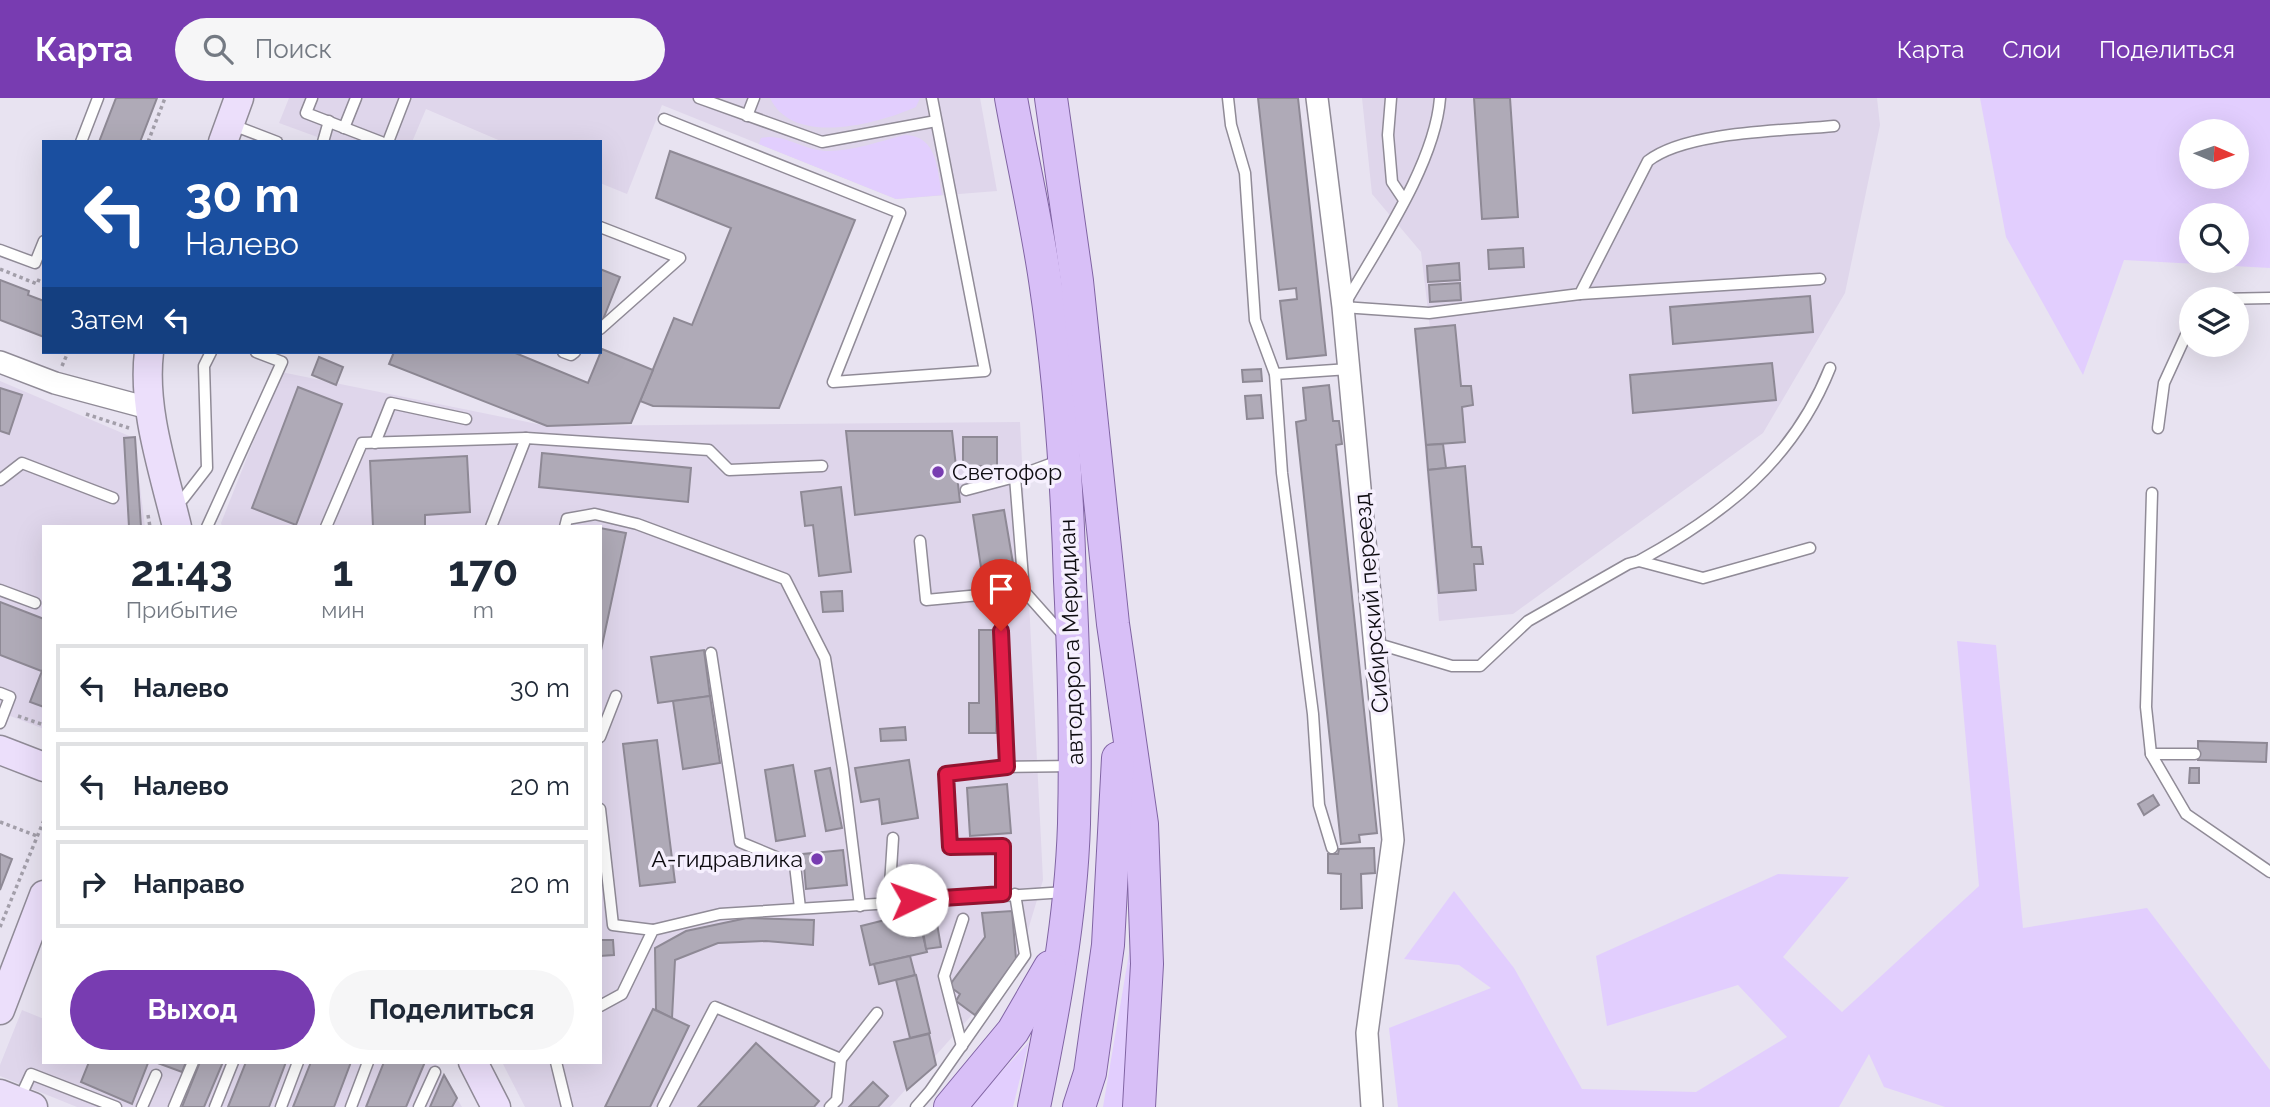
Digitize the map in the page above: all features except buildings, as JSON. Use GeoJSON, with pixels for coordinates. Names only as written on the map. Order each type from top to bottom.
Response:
{"type":"FeatureCollection","features":[{"type":"Feature","properties":{"kind":"main road","name":"автодорога Меридиан"},"geometry":{"type":"LineString","coordinates":[[1011,98],[1045,280],[1064,459],[1073,646],[1074,766],[1069,891],[1064,937],[1034,1107]]}},
{"type":"Feature","properties":{"kind":"main road","name":"автодорога Меридиан"},"geometry":{"type":"LineString","coordinates":[[1051,98],[1077,281],[1113,624]]}},
{"type":"Feature","properties":{"kind":"main road"},"geometry":{"type":"LineString","coordinates":[[1079,1107],[1090,1073],[1108,945],[1115,866],[1118,765],[1113,624]]}},
{"type":"Feature","properties":{"kind":"main road"},"geometry":{"type":"LineString","coordinates":[[1113,624],[1143,836],[1147,964],[1139,1107]]}},
{"type":"Feature","properties":{"kind":"main road"},"geometry":{"type":"LineString","coordinates":[[942,1102],[990,1061],[1020,1021],[1064,937]]}},
{"type":"Feature","properties":{"kind":"street","name":"Сибирский переезд"},"geometry":{"type":"LineString","coordinates":[[1317,98],[1343,307],[1393,840],[1367,1033],[1371,1107]]}},
{"type":"Feature","properties":{"kind":"street"},"geometry":{"type":"LineString","coordinates":[[149,354],[143,420],[162,461],[198,525]]}},
{"type":"Feature","properties":{"kind":"street"},"geometry":{"type":"LineString","coordinates":[[0,362],[58,376],[143,420]]}},
{"type":"Feature","properties":{"kind":"street"},"geometry":{"type":"LineString","coordinates":[[162,461],[177,525]]}},
{"type":"Feature","properties":{"kind":"street"},"geometry":{"type":"LineString","coordinates":[[0,750],[42,766]]}},
{"type":"Feature","properties":{"kind":"street"},"geometry":{"type":"LineString","coordinates":[[0,1010],[42,900]]}},
{"type":"Feature","properties":{"kind":"street"},"geometry":{"type":"LineString","coordinates":[[474,1064],[496,1107]]}},
{"type":"Feature","properties":{"kind":"lane"},"geometry":{"type":"LineString","coordinates":[[82,140],[97,98]]}},
{"type":"Feature","properties":{"kind":"lane"},"geometry":{"type":"LineString","coordinates":[[312,98],[306,113],[376,140]]}},
{"type":"Feature","properties":{"kind":"lane"},"geometry":{"type":"LineString","coordinates":[[344,128],[356,98]]}},
{"type":"Feature","properties":{"kind":"lane"},"geometry":{"type":"LineString","coordinates":[[389,140],[405,98]]}},
{"type":"Feature","properties":{"kind":"lane"},"geometry":{"type":"LineString","coordinates":[[699,98],[822,142],[936,121]]}},
{"type":"Feature","properties":{"kind":"lane"},"geometry":{"type":"LineString","coordinates":[[747,116],[754,98]]}},
{"type":"Feature","properties":{"kind":"lane"},"geometry":{"type":"LineString","coordinates":[[664,119],[900,213],[833,382],[985,371],[932,98]]}},
{"type":"Feature","properties":{"kind":"lane"},"geometry":{"type":"LineString","coordinates":[[1228,98],[1231,124],[1245,173],[1255,320],[1275,374],[1282,473],[1313,714],[1319,804],[1332,848]]}},
{"type":"Feature","properties":{"kind":"lane"},"geometry":{"type":"LineString","coordinates":[[1391,98],[1388,135],[1392,182],[1404,200]]}},
{"type":"Feature","properties":{"kind":"lane"},"geometry":{"type":"LineString","coordinates":[[1440,98],[1438,123],[1404,200],[1343,307],[1429,313],[1580,294],[1820,279]]}},
{"type":"Feature","properties":{"kind":"lane"},"geometry":{"type":"LineString","coordinates":[[231,121],[273,140]]}},
{"type":"Feature","properties":{"kind":"lane"},"geometry":{"type":"LineString","coordinates":[[323,140],[328,121]]}},
{"type":"Feature","properties":{"kind":"lane"},"geometry":{"type":"LineString","coordinates":[[1580,294],[1648,161],[1656,155],[1683,142],[1834,126]]}},
{"type":"Feature","properties":{"kind":"lane"},"geometry":{"type":"LineString","coordinates":[[602,228],[680,258],[602,327]]}},
{"type":"Feature","properties":{"kind":"lane"},"geometry":{"type":"LineString","coordinates":[[0,250],[35,263],[42,246]]}},
{"type":"Feature","properties":{"kind":"lane"},"geometry":{"type":"LineString","coordinates":[[2249,298],[2270,298]]}},
{"type":"Feature","properties":{"kind":"lane"},"geometry":{"type":"LineString","coordinates":[[2158,428],[2164,383],[2179,350]]}},
{"type":"Feature","properties":{"kind":"lane"},"geometry":{"type":"LineString","coordinates":[[183,499],[207,468],[204,366],[210,354]]}},
{"type":"Feature","properties":{"kind":"lane"},"geometry":{"type":"LineString","coordinates":[[208,525],[282,362],[261,354]]}},
{"type":"Feature","properties":{"kind":"lane"},"geometry":{"type":"LineString","coordinates":[[1375,643],[1452,666],[1480,666],[1528,621],[1693,531],[1766,471],[1814,407],[1830,368]]}},
{"type":"Feature","properties":{"kind":"lane"},"geometry":{"type":"LineString","coordinates":[[1275,374],[1349,369]]}},
{"type":"Feature","properties":{"kind":"lane"},"geometry":{"type":"LineString","coordinates":[[375,443],[391,403],[466,419]]}},
{"type":"Feature","properties":{"kind":"lane"},"geometry":{"type":"LineString","coordinates":[[492,525],[526,438]]}},
{"type":"Feature","properties":{"kind":"lane"},"geometry":{"type":"LineString","coordinates":[[327,525],[362,443],[526,438],[709,450],[729,470],[822,466]]}},
{"type":"Feature","properties":{"kind":"lane"},"geometry":{"type":"LineString","coordinates":[[966,491],[1064,459]]}},
{"type":"Feature","properties":{"kind":"lane"},"geometry":{"type":"LineString","coordinates":[[0,480],[22,463],[113,498]]}},
{"type":"Feature","properties":{"kind":"lane"},"geometry":{"type":"LineString","coordinates":[[1015,477],[1024,591],[1073,646]]}},
{"type":"Feature","properties":{"kind":"lane"},"geometry":{"type":"LineString","coordinates":[[2152,493],[2146,707],[2151,754],[2186,814],[2270,872]]}},
{"type":"Feature","properties":{"kind":"lane"},"geometry":{"type":"LineString","coordinates":[[566,525],[567,519],[595,514],[637,524],[785,579],[825,658],[843,769],[860,906]]}},
{"type":"Feature","properties":{"kind":"lane"},"geometry":{"type":"LineString","coordinates":[[920,541],[926,600],[1024,591]]}},
{"type":"Feature","properties":{"kind":"lane"},"geometry":{"type":"LineString","coordinates":[[1639,561],[1703,579],[1810,548]]}},
{"type":"Feature","properties":{"kind":"lane"},"geometry":{"type":"LineString","coordinates":[[0,590],[35,603]]}},
{"type":"Feature","properties":{"kind":"lane"},"geometry":{"type":"LineString","coordinates":[[1001,631],[1007,767]]}},
{"type":"Feature","properties":{"kind":"lane"},"geometry":{"type":"LineString","coordinates":[[711,653],[740,842],[795,865],[800,908]]}},
{"type":"Feature","properties":{"kind":"lane"},"geometry":{"type":"LineString","coordinates":[[0,693],[10,697],[0,723]]}},
{"type":"Feature","properties":{"kind":"lane"},"geometry":{"type":"LineString","coordinates":[[602,732],[616,696]]}},
{"type":"Feature","properties":{"kind":"lane"},"geometry":{"type":"LineString","coordinates":[[2151,754],[2195,754]]}},
{"type":"Feature","properties":{"kind":"lane"},"geometry":{"type":"LineString","coordinates":[[916,1107],[942,1102],[962,1046],[1025,955],[1009,894],[1003,846],[950,847],[946,774],[1007,767],[1074,766]]}},
{"type":"Feature","properties":{"kind":"lane"},"geometry":{"type":"LineString","coordinates":[[602,827],[613,925],[653,930],[720,914],[1069,891]]}},
{"type":"Feature","properties":{"kind":"lane"},"geometry":{"type":"LineString","coordinates":[[889,901],[893,838]]}},
{"type":"Feature","properties":{"kind":"lane"},"geometry":{"type":"LineString","coordinates":[[962,1046],[944,976],[963,919]]}},
{"type":"Feature","properties":{"kind":"lane"},"geometry":{"type":"LineString","coordinates":[[602,1005],[622,994],[653,930]]}},
{"type":"Feature","properties":{"kind":"lane"},"geometry":{"type":"LineString","coordinates":[[663,1107],[715,1007],[841,1059]]}},
{"type":"Feature","properties":{"kind":"lane"},"geometry":{"type":"LineString","coordinates":[[830,1107],[837,1100],[841,1059],[877,1013]]}},
{"type":"Feature","properties":{"kind":"lane"},"geometry":{"type":"LineString","coordinates":[[174,1107],[192,1064]]}},
{"type":"Feature","properties":{"kind":"lane"},"geometry":{"type":"LineString","coordinates":[[215,1107],[232,1064]]}},
{"type":"Feature","properties":{"kind":"lane"},"geometry":{"type":"LineString","coordinates":[[281,1107],[297,1064]]}},
{"type":"Feature","properties":{"kind":"lane"},"geometry":{"type":"LineString","coordinates":[[351,1107],[367,1064]]}},
{"type":"Feature","properties":{"kind":"lane"},"geometry":{"type":"LineString","coordinates":[[556,1064],[567,1107]]}},
{"type":"Feature","properties":{"kind":"lane"},"geometry":{"type":"LineString","coordinates":[[419,1107],[435,1072]]}},
{"type":"Feature","properties":{"kind":"lane"},"geometry":{"type":"LineString","coordinates":[[17,1101],[31,1074],[116,1107]]}},
{"type":"Feature","properties":{"kind":"lane"},"geometry":{"type":"LineString","coordinates":[[142,1107],[156,1075]]}},
{"type":"Feature","properties":{"kind":"path"},"geometry":{"type":"LineString","coordinates":[[149,140],[165,98]]}},
{"type":"Feature","properties":{"kind":"path"},"geometry":{"type":"LineString","coordinates":[[85,413],[143,420]]}},
{"type":"Feature","properties":{"kind":"path"},"geometry":{"type":"LineString","coordinates":[[148,513],[150,525]]}},
{"type":"Feature","properties":{"kind":"path"},"geometry":{"type":"LineString","coordinates":[[5,710],[42,724]]}},
{"type":"Feature","properties":{"kind":"path"},"geometry":{"type":"LineString","coordinates":[[0,822],[37,836]]}},
{"type":"Feature","properties":{"kind":"path"},"geometry":{"type":"LineString","coordinates":[[0,927],[42,825]]}},
{"type":"Feature","properties":{"kind":"shaded area"},"geometry":{"type":"Polygon","coordinates":[[[289,98],[980,98],[997,191],[896,199],[662,105],[627,194],[602,184],[602,140],[498,140],[426,109],[413,140],[326,140],[279,123],[289,98]]]}},
{"type":"Feature","properties":{"kind":"shaded area"},"geometry":{"type":"Polygon","coordinates":[[[770,98],[920,98],[916,107],[880,120],[859,125],[816,127],[797,122],[781,113],[770,98]]]}},
{"type":"Feature","properties":{"kind":"shaded area"},"geometry":{"type":"Polygon","coordinates":[[[1362,98],[1877,98],[1880,125],[1845,293],[1763,433],[1513,614],[1439,621],[1415,329],[1430,327],[1421,252],[1372,194],[1362,98]]]}},
{"type":"Feature","properties":{"kind":"shaded area"},"geometry":{"type":"Polygon","coordinates":[[[1980,98],[2270,98],[2270,268],[2249,267],[2249,203],[2179,203],[2179,263],[2124,260],[2083,375],[2006,237],[1980,98]]]}},
{"type":"Feature","properties":{"kind":"shaded area"},"geometry":{"type":"Polygon","coordinates":[[[905,135],[924,141],[930,148],[937,165],[942,195],[896,199],[759,144],[761,138],[769,137],[817,150],[835,151],[905,135]]]}},
{"type":"Feature","properties":{"kind":"shaded area"},"geometry":{"type":"Polygon","coordinates":[[[281,372],[547,426],[1020,422],[1043,880],[1018,963],[890,1107],[525,1107],[503,1064],[602,1064],[602,525],[221,523],[281,372]]]}},
{"type":"Feature","properties":{"kind":"shaded area"},"geometry":{"type":"Polygon","coordinates":[[[0,381],[134,438],[145,525],[42,525],[42,728],[0,712],[0,381]]]}},
{"type":"Feature","properties":{"kind":"shaded area"},"geometry":{"type":"Polygon","coordinates":[[[1957,641],[1996,645],[2023,928],[2147,908],[2270,1070],[2270,1107],[1945,1107],[1884,1087],[1869,1054],[1839,1107],[1398,1107],[1389,1028],[1491,988],[1459,965],[1404,959],[1454,891],[1514,968],[1582,1089],[1696,1092],[1787,1037],[1738,985],[1607,1026],[1596,956],[1778,874],[1849,877],[1783,957],[1842,1012],[1979,886],[1957,641]]]}},
{"type":"Feature","properties":{"kind":"shaded area"},"geometry":{"type":"Polygon","coordinates":[[[1134,924],[1124,1107],[1103,1107],[1134,924]]]}},
{"type":"Feature","properties":{"kind":"shaded area"},"geometry":{"type":"Polygon","coordinates":[[[22,1010],[42,1018],[42,1064],[436,1064],[462,1107],[77,1107],[0,1076],[0,1065],[22,1010]]]}},
{"type":"Feature","properties":{"kind":"shaded area"},"geometry":{"type":"Polygon","coordinates":[[[1029,1042],[1013,1107],[969,1107],[1029,1042]]]}},
{"type":"Feature","properties":{"kind":"place","name":"Светофор"},"geometry":{"type":"Point","coordinates":[938,472]}},
{"type":"Feature","properties":{"kind":"place","name":"А-гидравлика"},"geometry":{"type":"Point","coordinates":[817,859]}},
{"type":"Feature","properties":{"kind":"route"},"geometry":{"type":"LineString","coordinates":[[912,900],[1003,894],[1003,846],[950,847],[946,774],[1007,767],[1001,631]]}}]}
